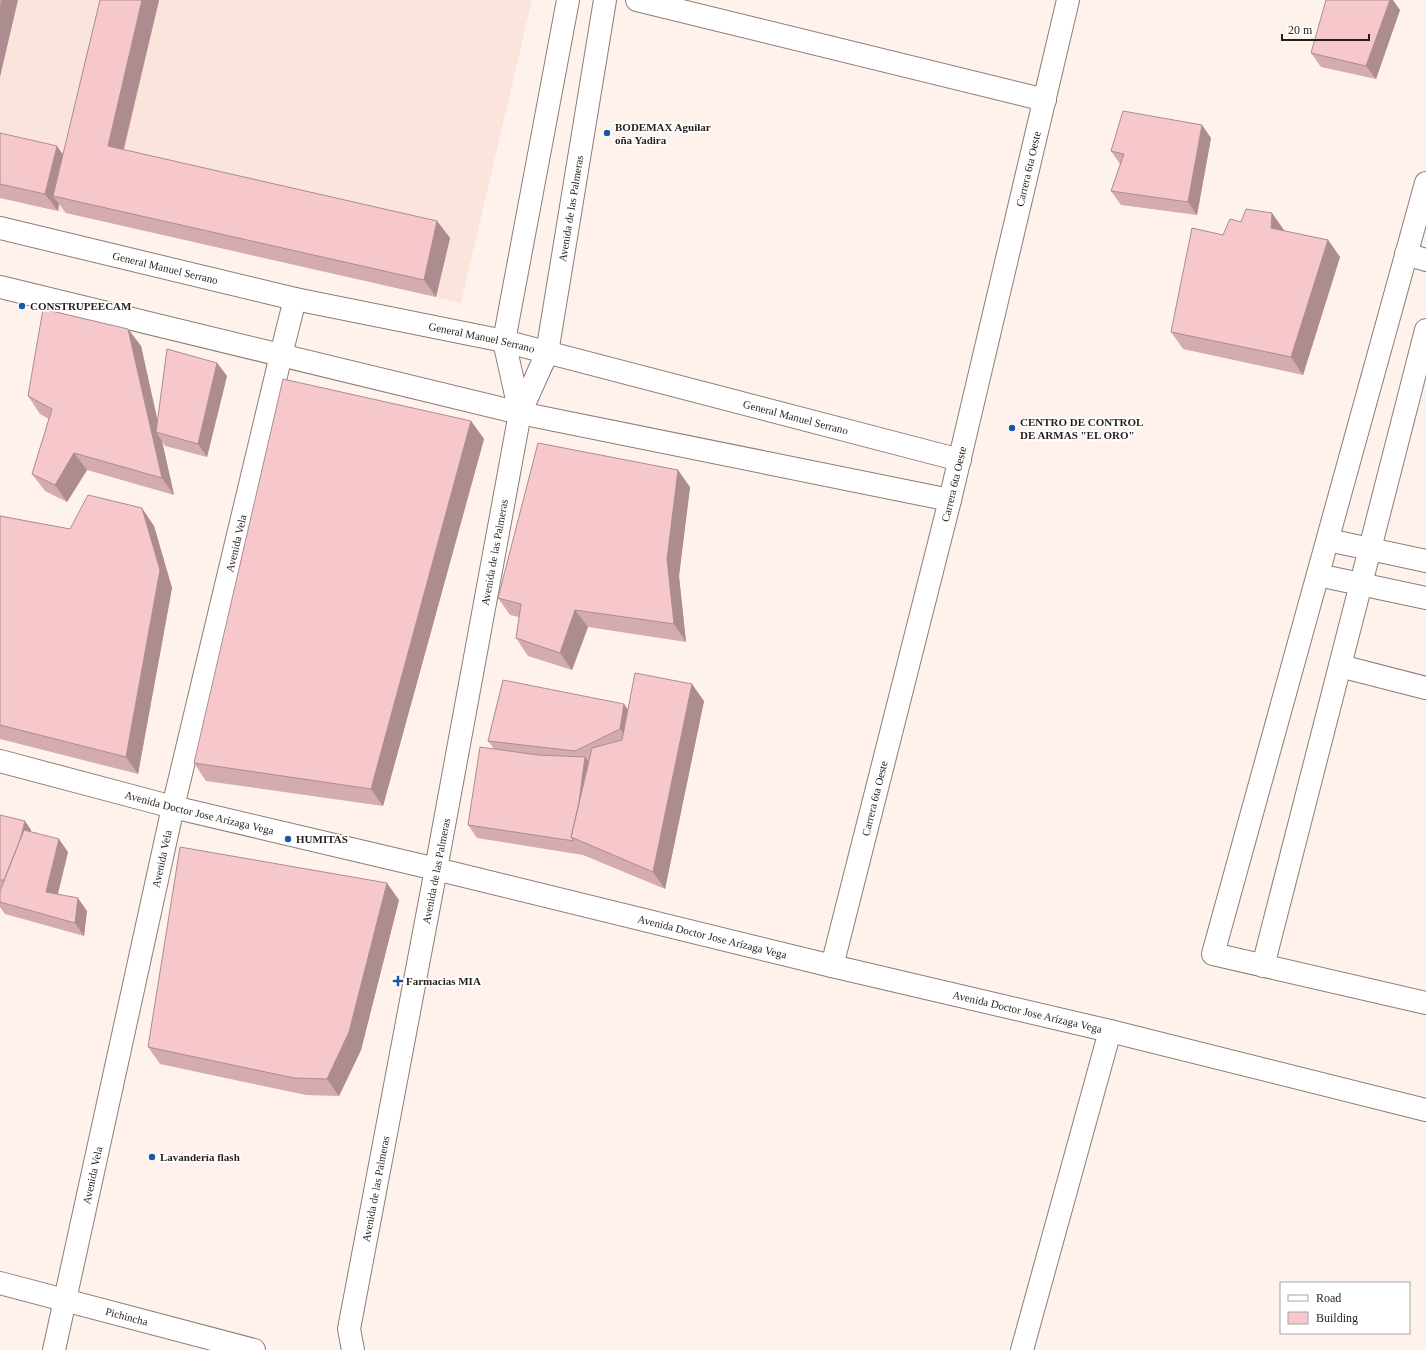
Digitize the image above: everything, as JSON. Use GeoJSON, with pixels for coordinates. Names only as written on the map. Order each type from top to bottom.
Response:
{"type":"FeatureCollection","features":[{"type":"Feature","properties":{"kind":"street","name":"Avenida de las Palmeras"},"geometry":{"type":"LineString","coordinates":[[520,413],[504,341],[568,0]]}},
{"type":"Feature","properties":{"kind":"street","name":"Avenida de las Palmeras"},"geometry":{"type":"LineString","coordinates":[[336,1350],[349,1329],[520,413],[547,353],[605,0]]}},
{"type":"Feature","properties":{"kind":"street"},"geometry":{"type":"LineString","coordinates":[[637,0],[1045,100]]}},
{"type":"Feature","properties":{"kind":"street","name":"Carrera 6ta Oeste"},"geometry":{"type":"LineString","coordinates":[[832,966],[960,460],[1068,0]]}},
{"type":"Feature","properties":{"kind":"street"},"geometry":{"type":"LineString","coordinates":[[1426,183],[1416,257],[1328,540],[1213,954],[1426,1003]]}},
{"type":"Feature","properties":{"kind":"street","name":"General Manuel Serrano"},"geometry":{"type":"LineString","coordinates":[[0,228],[295,299],[504,341],[960,460]]}},
{"type":"Feature","properties":{"kind":"street"},"geometry":{"type":"LineString","coordinates":[[0,287],[520,413],[950,500]]}},
{"type":"Feature","properties":{"kind":"street","name":"Avenida Vela"},"geometry":{"type":"LineString","coordinates":[[54,1350],[173,807],[280,355],[295,299]]}},
{"type":"Feature","properties":{"kind":"street"},"geometry":{"type":"LineString","coordinates":[[1262,966],[1426,330]]}},
{"type":"Feature","properties":{"kind":"street"},"geometry":{"type":"LineString","coordinates":[[1328,540],[1426,561]]}},
{"type":"Feature","properties":{"kind":"street"},"geometry":{"type":"LineString","coordinates":[[1318,575],[1426,598]]}},
{"type":"Feature","properties":{"kind":"street"},"geometry":{"type":"LineString","coordinates":[[1340,666],[1426,688]]}},
{"type":"Feature","properties":{"kind":"street","name":"Avenida Doctor Jose Arízaga Vega"},"geometry":{"type":"LineString","coordinates":[[0,761],[173,807],[436,869],[832,966],[1110,1031],[1426,1110]]}},
{"type":"Feature","properties":{"kind":"street"},"geometry":{"type":"LineString","coordinates":[[1022,1350],[1110,1031]]}},
{"type":"Feature","properties":{"kind":"street","name":"Pichincha"},"geometry":{"type":"LineString","coordinates":[[0,1283],[254,1350]]}},
{"type":"Feature","properties":{"kind":"street","name":"Avenida de las Palmeras"},"geometry":{"type":"LineString","coordinates":[[349,1329],[353,1350]]}},
{"type":"Feature","properties":{"kind":"shaded area"},"geometry":{"type":"Polygon","coordinates":[[[0,0],[532,0],[461,303],[0,198],[0,0]]]}},
{"type":"Feature","properties":{"kind":"building"},"geometry":{"type":"Polygon","coordinates":[[[100,0],[142,0],[108,146],[437,221],[424,280],[53,196],[100,0]]]}},
{"type":"Feature","properties":{"kind":"building"},"geometry":{"type":"Polygon","coordinates":[[[1326,0],[1390,0],[1366,66],[1311,53],[1326,0]]]}},
{"type":"Feature","properties":{"kind":"building"},"geometry":{"type":"Polygon","coordinates":[[[1123,111],[1202,125],[1188,202],[1111,191],[1124,154],[1111,151],[1123,111]]]}},
{"type":"Feature","properties":{"kind":"building"},"geometry":{"type":"Polygon","coordinates":[[[0,133],[57,146],[45,194],[0,184],[0,133]]]}},
{"type":"Feature","properties":{"kind":"building"},"geometry":{"type":"Polygon","coordinates":[[[1246,209],[1272,213],[1271,228],[1328,240],[1291,357],[1171,332],[1192,228],[1223,235],[1230,219],[1241,222],[1246,209]]]}},
{"type":"Feature","properties":{"kind":"building"},"geometry":{"type":"Polygon","coordinates":[[[43,309],[128,329],[162,478],[74,453],[55,485],[32,474],[52,409],[28,396],[43,309]]]}},
{"type":"Feature","properties":{"kind":"building"},"geometry":{"type":"Polygon","coordinates":[[[167,349],[217,363],[198,444],[156,432],[167,349]]]}},
{"type":"Feature","properties":{"kind":"building"},"geometry":{"type":"Polygon","coordinates":[[[283,379],[471,421],[371,789],[194,763],[283,379]]]}},
{"type":"Feature","properties":{"kind":"building"},"geometry":{"type":"Polygon","coordinates":[[[538,443],[678,470],[667,559],[674,624],[575,610],[560,653],[516,638],[521,604],[498,598],[538,443]]]}},
{"type":"Feature","properties":{"kind":"building"},"geometry":{"type":"Polygon","coordinates":[[[88,495],[142,508],[160,570],[126,757],[0,725],[0,516],[70,529],[88,495]]]}},
{"type":"Feature","properties":{"kind":"building"},"geometry":{"type":"Polygon","coordinates":[[[635,673],[692,684],[653,872],[571,837],[592,748],[622,740],[635,673]]]}},
{"type":"Feature","properties":{"kind":"building"},"geometry":{"type":"Polygon","coordinates":[[[503,680],[624,704],[620,729],[575,751],[488,741],[503,680]]]}},
{"type":"Feature","properties":{"kind":"building"},"geometry":{"type":"Polygon","coordinates":[[[480,747],[538,755],[585,757],[579,802],[571,837],[574,841],[468,825],[480,747]]]}},
{"type":"Feature","properties":{"kind":"building"},"geometry":{"type":"Polygon","coordinates":[[[0,815],[25,821],[20,840],[4,880],[0,880],[0,815]]]}},
{"type":"Feature","properties":{"kind":"building"},"geometry":{"type":"Polygon","coordinates":[[[24,830],[59,839],[46,892],[78,898],[75,923],[0,902],[0,891],[24,830]]]}},
{"type":"Feature","properties":{"kind":"building"},"geometry":{"type":"Polygon","coordinates":[[[180,847],[387,883],[349,1032],[327,1079],[294,1078],[148,1047],[180,847]]]}},
{"type":"Feature","properties":{"kind":"place","name":"BODEMAX Aguilar oña Yadira"},"geometry":{"type":"Point","coordinates":[607,133]}},
{"type":"Feature","properties":{"kind":"place","name":"CONSTRUPEECAM"},"geometry":{"type":"Point","coordinates":[22,306]}},
{"type":"Feature","properties":{"kind":"place","name":"CENTRO DE CONTROL DE ARMAS \"EL ORO\""},"geometry":{"type":"Point","coordinates":[1012,428]}},
{"type":"Feature","properties":{"kind":"place","name":"HUMITAS"},"geometry":{"type":"Point","coordinates":[288,839]}},
{"type":"Feature","properties":{"kind":"place","name":"Farmacias MIA"},"geometry":{"type":"Point","coordinates":[398,981]}},
{"type":"Feature","properties":{"kind":"place","name":"Lavandería flash"},"geometry":{"type":"Point","coordinates":[152,1157]}}]}
